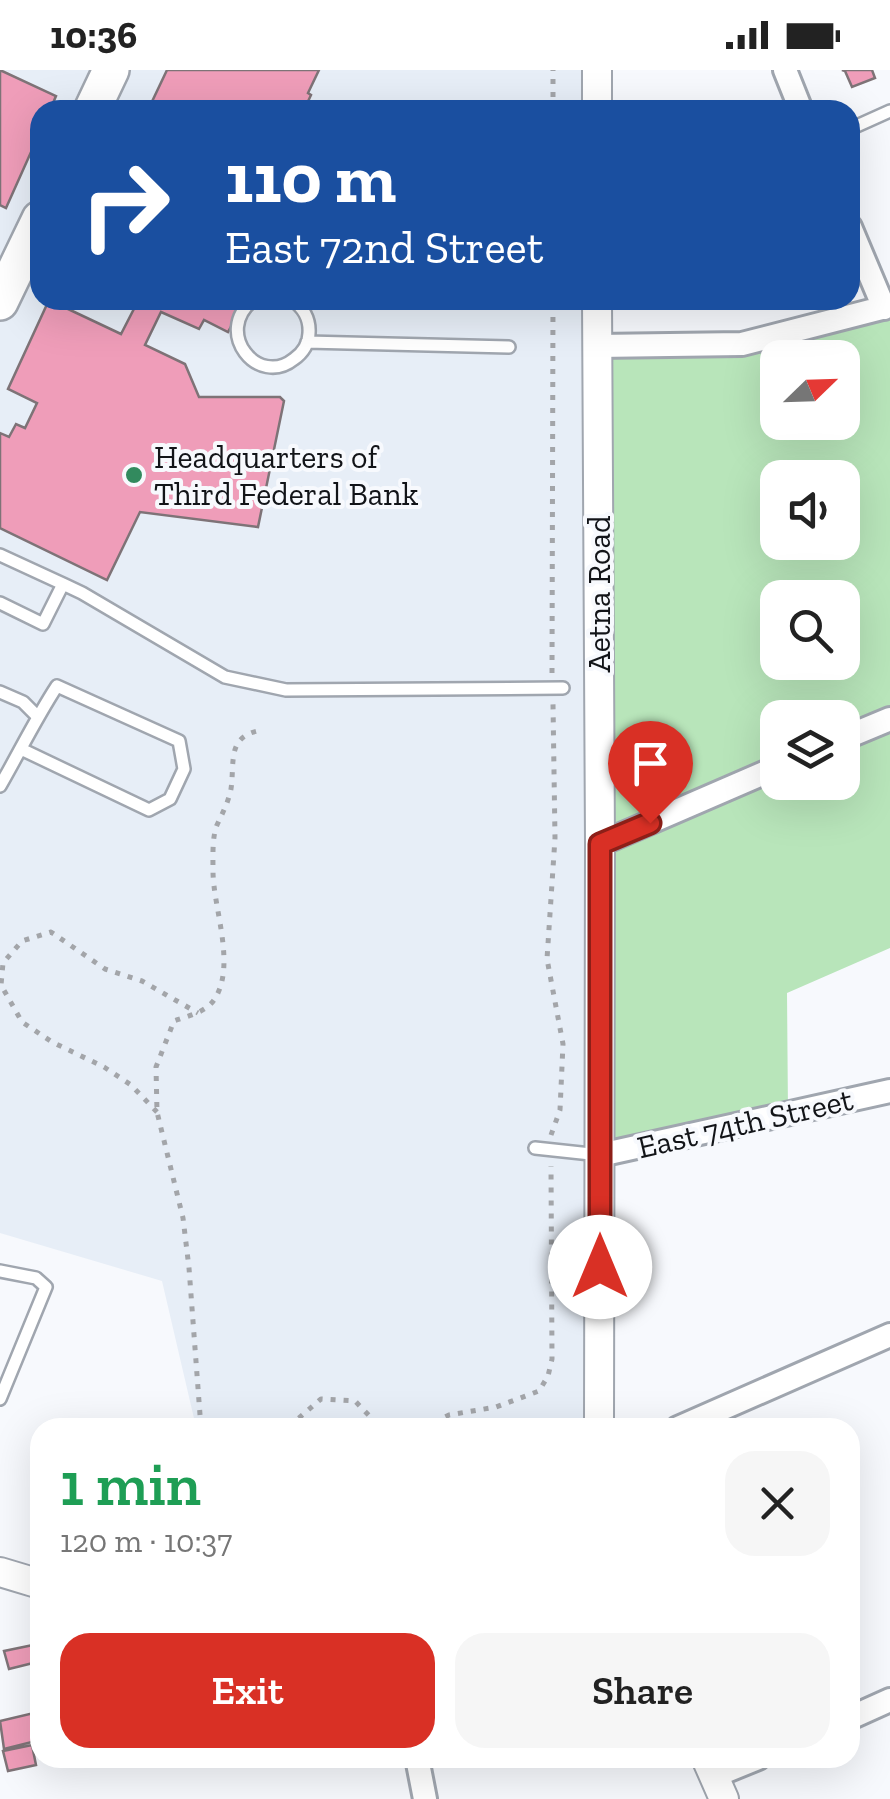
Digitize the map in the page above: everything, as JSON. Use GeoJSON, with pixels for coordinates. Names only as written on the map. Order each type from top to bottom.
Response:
{"type":"FeatureCollection","features":[{"type":"Feature","properties":{"kind":"main road"},"geometry":{"type":"LineString","coordinates":[[97,100],[111,70]]}},
{"type":"Feature","properties":{"kind":"main road"},"geometry":{"type":"LineString","coordinates":[[0,302],[12,247],[30,228]]}},
{"type":"Feature","properties":{"kind":"street"},"geometry":{"type":"LineString","coordinates":[[597,70],[597,100]]}},
{"type":"Feature","properties":{"kind":"street"},"geometry":{"type":"LineString","coordinates":[[785,70],[797,100]]}},
{"type":"Feature","properties":{"kind":"street"},"geometry":{"type":"LineString","coordinates":[[597,346],[742,344],[887,307],[860,249]]}},
{"type":"Feature","properties":{"kind":"street","name":"Aetna Road"},"geometry":{"type":"LineString","coordinates":[[597,310],[599,1418]]}},
{"type":"Feature","properties":{"kind":"street"},"geometry":{"type":"LineString","coordinates":[[860,731],[890,718]]}},
{"type":"Feature","properties":{"kind":"street"},"geometry":{"type":"LineString","coordinates":[[600,844],[760,776]]}},
{"type":"Feature","properties":{"kind":"street","name":"East 74th Street"},"geometry":{"type":"LineString","coordinates":[[600,1155],[890,1091]]}},
{"type":"Feature","properties":{"kind":"street"},"geometry":{"type":"LineString","coordinates":[[701,1418],[890,1335]]}},
{"type":"Feature","properties":{"kind":"street"},"geometry":{"type":"LineString","coordinates":[[0,1572],[30,1581]]}},
{"type":"Feature","properties":{"kind":"street"},"geometry":{"type":"LineString","coordinates":[[860,1714],[890,1700]]}},
{"type":"Feature","properties":{"kind":"street"},"geometry":{"type":"LineString","coordinates":[[419,1768],[425,1799]]}},
{"type":"Feature","properties":{"kind":"lane"},"geometry":{"type":"LineString","coordinates":[[860,124],[890,111]]}},
{"type":"Feature","properties":{"kind":"lane"},"geometry":{"type":"LineString","coordinates":[[244,310],[239,316],[236,334],[242,350],[255,362],[272,367],[290,363],[303,352],[310,336],[303,310]]}},
{"type":"Feature","properties":{"kind":"lane"},"geometry":{"type":"LineString","coordinates":[[307,342],[510,347]]}},
{"type":"Feature","properties":{"kind":"lane"},"geometry":{"type":"LineString","coordinates":[[0,555],[82,593],[225,677],[286,690],[564,688]]}},
{"type":"Feature","properties":{"kind":"lane"},"geometry":{"type":"LineString","coordinates":[[0,603],[43,624],[63,584]]}},
{"type":"Feature","properties":{"kind":"lane"},"geometry":{"type":"LineString","coordinates":[[0,786],[56,686],[179,741],[184,768],[170,800],[149,810],[21,749]]}},
{"type":"Feature","properties":{"kind":"lane"},"geometry":{"type":"LineString","coordinates":[[0,692],[22,702],[37,716]]}},
{"type":"Feature","properties":{"kind":"lane"},"geometry":{"type":"LineString","coordinates":[[534,1148],[600,1155]]}},
{"type":"Feature","properties":{"kind":"lane"},"geometry":{"type":"LineString","coordinates":[[0,1271],[36,1278],[46,1287],[0,1399]]}},
{"type":"Feature","properties":{"kind":"path"},"geometry":{"type":"LineString","coordinates":[[553,70],[553,100]]}},
{"type":"Feature","properties":{"kind":"path"},"geometry":{"type":"LineString","coordinates":[[552,659],[553,310]]}},
{"type":"Feature","properties":{"kind":"path"},"geometry":{"type":"LineString","coordinates":[[201,1418],[189,1268],[182,1218],[157,1112],[156,1067],[174,1021],[214,1001],[223,976],[213,874],[216,827],[228,807],[237,743],[250,732],[263,730]]}},
{"type":"Feature","properties":{"kind":"path"},"geometry":{"type":"LineString","coordinates":[[443,1418],[496,1407],[539,1391],[552,1359],[551,1135],[560,1110],[563,1044],[547,959],[556,838],[553,732]]}},
{"type":"Feature","properties":{"kind":"path"},"geometry":{"type":"LineString","coordinates":[[157,1112],[131,1084],[22,1022],[1,985],[3,963],[22,940],[51,932],[105,969],[142,982],[198,1012]]}},
{"type":"Feature","properties":{"kind":"path"},"geometry":{"type":"LineString","coordinates":[[299,1418],[321,1399],[354,1401],[371,1418]]}},
{"type":"Feature","properties":{"kind":"shaded area"},"geometry":{"type":"Polygon","coordinates":[[[0,70],[597,70],[597,100],[30,100],[30,310],[597,310],[599,1418],[194,1418],[162,1281],[0,1233],[0,70]]]}},
{"type":"Feature","properties":{"kind":"green space"},"geometry":{"type":"Polygon","coordinates":[[[890,306],[890,948],[787,993],[788,1114],[600,1155],[597,346],[742,344],[890,306]]]}},
{"type":"Feature","properties":{"kind":"building"},"geometry":{"type":"Polygon","coordinates":[[[0,70],[56,96],[54,100],[30,100],[30,154],[6,208],[0,205],[0,70]]]}},
{"type":"Feature","properties":{"kind":"building"},"geometry":{"type":"Polygon","coordinates":[[[167,70],[319,70],[309,100],[153,100],[167,70]]]}},
{"type":"Feature","properties":{"kind":"building"},"geometry":{"type":"Polygon","coordinates":[[[842,70],[872,70],[875,78],[852,87],[842,70]]]}},
{"type":"Feature","properties":{"kind":"building","name":"Headquarters of Third Federal Bank"},"geometry":{"type":"Polygon","coordinates":[[[44,310],[70,310],[121,334],[133,310],[240,310],[228,332],[204,320],[199,329],[161,312],[145,345],[185,364],[199,397],[280,397],[284,401],[258,527],[140,512],[107,580],[0,528],[0,433],[9,437],[16,424],[25,428],[37,403],[8,389],[44,310]]]}},
{"type":"Feature","properties":{"kind":"building"},"geometry":{"type":"Polygon","coordinates":[[[30,1646],[30,1664],[9,1669],[4,1651],[30,1646]]]}},
{"type":"Feature","properties":{"kind":"building"},"geometry":{"type":"Polygon","coordinates":[[[30,1714],[30,1742],[4,1749],[0,1721],[30,1714]]]}},
{"type":"Feature","properties":{"kind":"building"},"geometry":{"type":"Polygon","coordinates":[[[30,1745],[30,1766],[8,1771],[3,1751],[30,1745]]]}},
{"type":"Feature","properties":{"kind":"place","name":"Headquarters of Third Federal Bank"},"geometry":{"type":"Point","coordinates":[134,475]}},
{"type":"Feature","properties":{"kind":"route"},"geometry":{"type":"LineString","coordinates":[[600,1267],[600,844],[650,823]]}}]}
